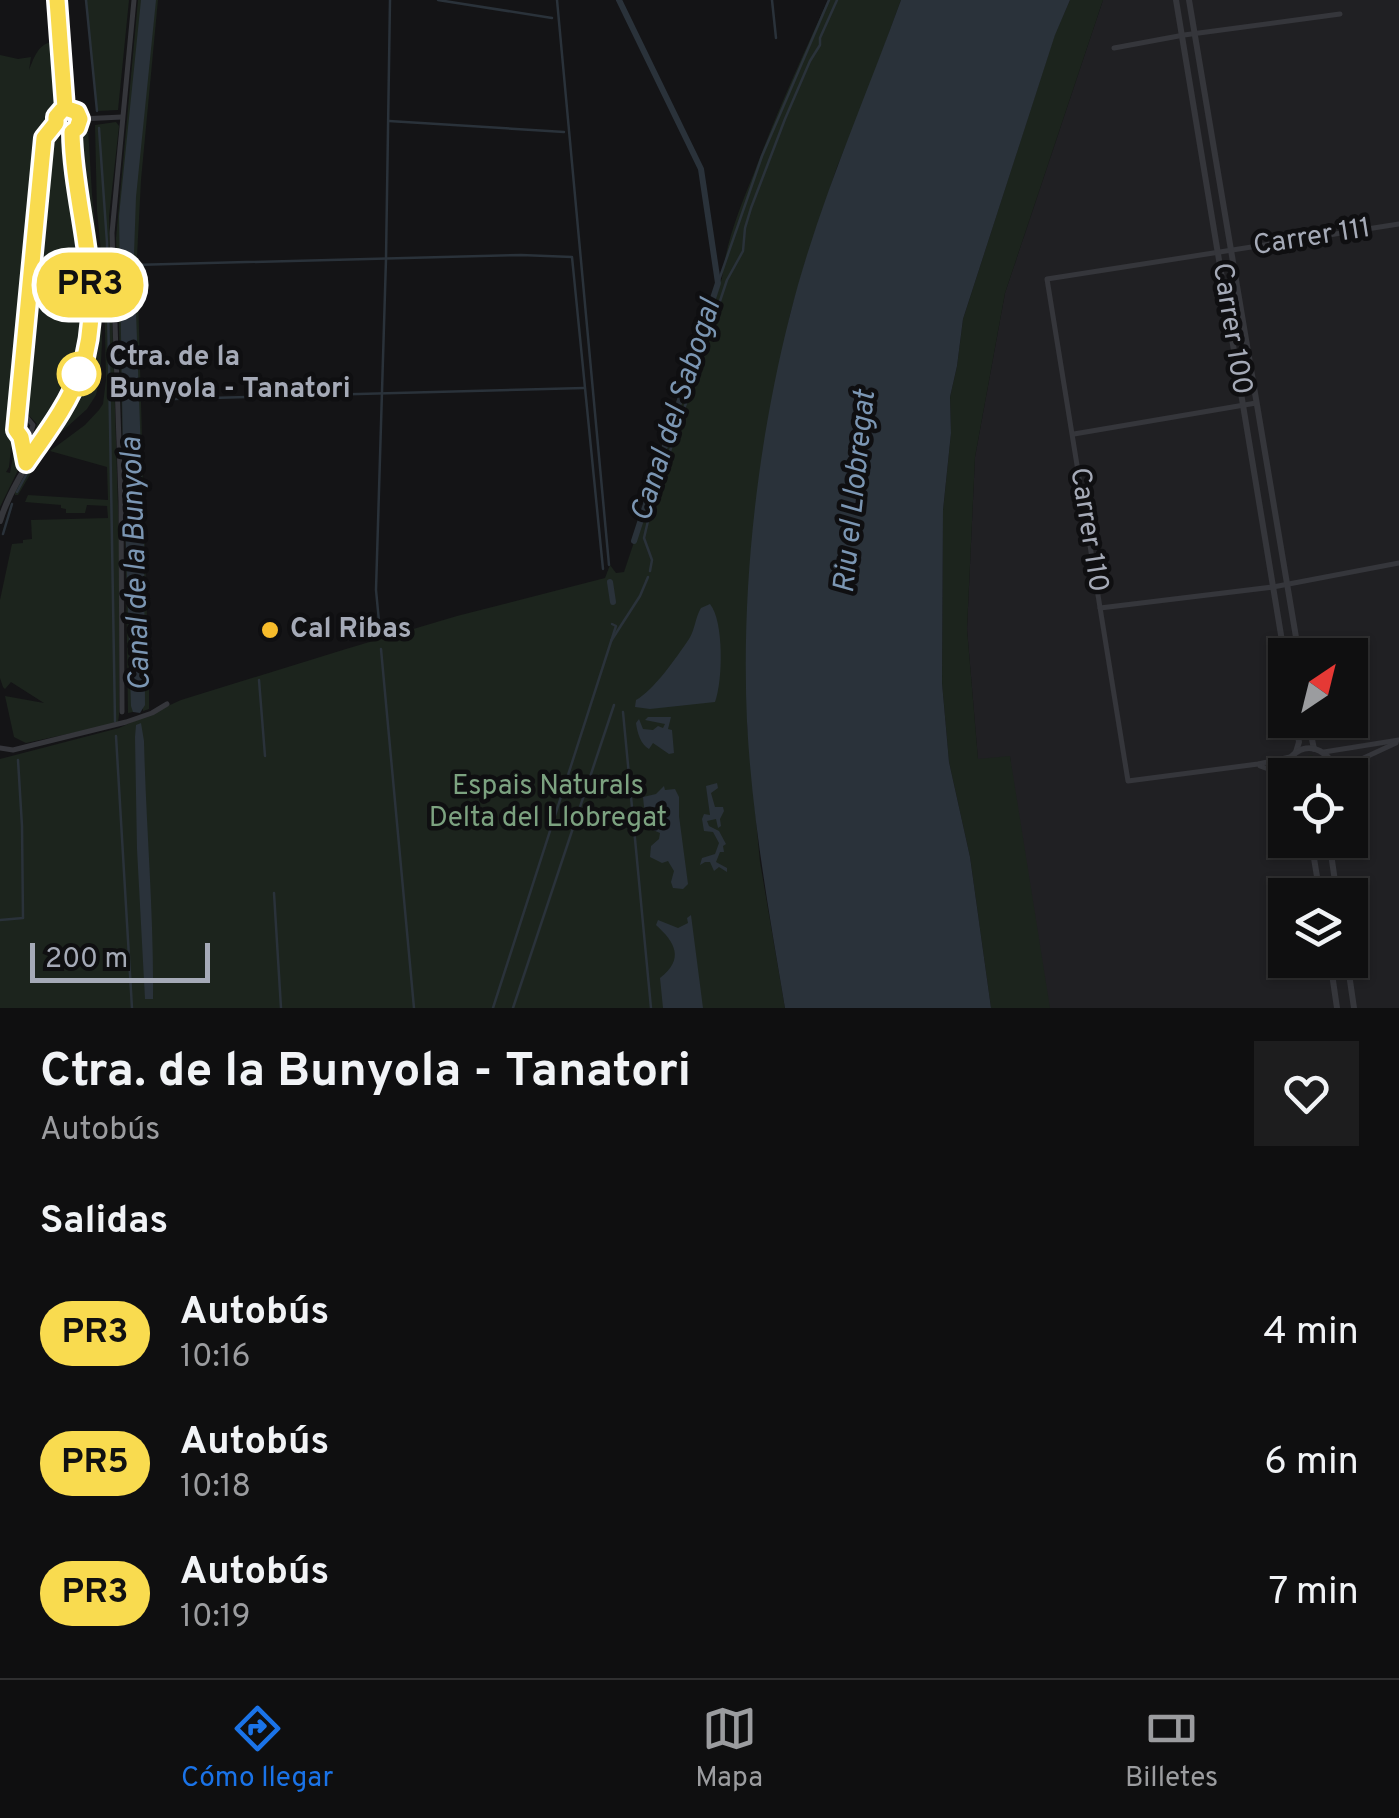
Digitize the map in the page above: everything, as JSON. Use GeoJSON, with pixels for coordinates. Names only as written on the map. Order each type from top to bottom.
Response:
{"type":"FeatureCollection","features":[{"type":"Feature","properties":{"kind":"street"},"geometry":{"type":"LineString","coordinates":[[57,0],[65,108]]}},
{"type":"Feature","properties":{"kind":"street"},"geometry":{"type":"LineString","coordinates":[[122,712],[121,502],[112,233],[134,0]]}},
{"type":"Feature","properties":{"kind":"street","name":"Carrer 100"},"geometry":{"type":"LineString","coordinates":[[1176,0],[1282,638]]}},
{"type":"Feature","properties":{"kind":"street","name":"Carrer 100"},"geometry":{"type":"LineString","coordinates":[[1189,0],[1296,638]]}},
{"type":"Feature","properties":{"kind":"street"},"geometry":{"type":"LineString","coordinates":[[1114,48],[1340,14]]}},
{"type":"Feature","properties":{"kind":"street"},"geometry":{"type":"LineString","coordinates":[[65,108],[77,112],[80,119],[77,128],[69,132]]}},
{"type":"Feature","properties":{"kind":"street"},"geometry":{"type":"LineString","coordinates":[[26,463],[16,430],[44,138],[65,108]]}},
{"type":"Feature","properties":{"kind":"street"},"geometry":{"type":"LineString","coordinates":[[80,119],[122,117]]}},
{"type":"Feature","properties":{"kind":"street"},"geometry":{"type":"LineString","coordinates":[[56,123],[69,132]]}},
{"type":"Feature","properties":{"kind":"street"},"geometry":{"type":"LineString","coordinates":[[0,521],[26,463],[74,385],[90,329],[89,277],[69,132]]}},
{"type":"Feature","properties":{"kind":"street","name":"Carrer 111"},"geometry":{"type":"LineString","coordinates":[[1047,279],[1399,224]]}},
{"type":"Feature","properties":{"kind":"street","name":"Carrer 110"},"geometry":{"type":"LineString","coordinates":[[1047,279],[1128,782],[1258,764]]}},
{"type":"Feature","properties":{"kind":"street"},"geometry":{"type":"LineString","coordinates":[[1074,434],[1256,403]]}},
{"type":"Feature","properties":{"kind":"street"},"geometry":{"type":"LineString","coordinates":[[18,407],[33,425],[31,432],[21,437]]}},
{"type":"Feature","properties":{"kind":"street"},"geometry":{"type":"LineString","coordinates":[[1100,608],[1273,587],[1399,564]]}},
{"type":"Feature","properties":{"kind":"street"},"geometry":{"type":"LineString","coordinates":[[0,748],[14,750],[129,721],[167,704]]}},
{"type":"Feature","properties":{"kind":"street"},"geometry":{"type":"LineString","coordinates":[[1292,758],[1298,738]]}},
{"type":"Feature","properties":{"kind":"street"},"geometry":{"type":"LineString","coordinates":[[1312,738],[1314,749]]}},
{"type":"Feature","properties":{"kind":"street"},"geometry":{"type":"LineString","coordinates":[[0,740],[14,750]]}},
{"type":"Feature","properties":{"kind":"street"},"geometry":{"type":"LineString","coordinates":[[1258,764],[1304,748],[1326,752],[1399,741]]}},
{"type":"Feature","properties":{"kind":"street"},"geometry":{"type":"LineString","coordinates":[[1363,758],[1399,741]]}},
{"type":"Feature","properties":{"kind":"street"},"geometry":{"type":"LineString","coordinates":[[1326,752],[1330,758]]}},
{"type":"Feature","properties":{"kind":"street"},"geometry":{"type":"LineString","coordinates":[[1258,764],[1268,769]]}},
{"type":"Feature","properties":{"kind":"street"},"geometry":{"type":"LineString","coordinates":[[1333,978],[1337,1008]]}},
{"type":"Feature","properties":{"kind":"street"},"geometry":{"type":"LineString","coordinates":[[1350,978],[1354,1008]]}},
{"type":"Feature","properties":{"kind":"shaded area"},"geometry":{"type":"Polygon","coordinates":[[[1103,0],[1399,0],[1399,1008],[1046,1008],[1010,757],[978,760],[967,629],[975,457],[1005,293],[1103,0]]]}},
{"type":"Feature","properties":{"kind":"green space"},"geometry":{"type":"Polygon","coordinates":[[[86,0],[129,0],[118,110],[97,111],[86,0]]]}},
{"type":"Feature","properties":{"kind":"green space"},"geometry":{"type":"Polygon","coordinates":[[[138,0],[144,0],[121,238],[134,707],[128,713],[116,238],[138,0]]]}},
{"type":"Feature","properties":{"kind":"green space"},"geometry":{"type":"Polygon","coordinates":[[[152,0],[158,0],[137,257],[149,691],[149,709],[143,711],[130,249],[152,0]]]}},
{"type":"Feature","properties":{"kind":"green space","name":"Espais Naturals Delta del Llobregat"},"geometry":{"type":"Polygon","coordinates":[[[828,0],[901,0],[837,167],[790,315],[757,502],[749,588],[747,723],[760,862],[785,1008],[0,1008],[0,759],[119,728],[181,700],[346,649],[605,578],[610,565],[616,573],[624,572],[722,278],[739,212],[828,0]]]}},
{"type":"Feature","properties":{"kind":"green space"},"geometry":{"type":"Polygon","coordinates":[[[1070,0],[1103,0],[1005,293],[975,457],[967,629],[978,759],[1010,756],[1050,1008],[991,1008],[970,857],[949,762],[942,683],[943,510],[951,433],[950,397],[963,319],[1055,34],[1070,0]]]}},
{"type":"Feature","properties":{"kind":"green space"},"geometry":{"type":"Polygon","coordinates":[[[52,42],[57,47],[62,94],[58,108],[38,139],[34,196],[27,200],[26,210],[32,214],[6,472],[10,473],[16,439],[21,464],[0,507],[0,55],[31,57],[29,70],[40,49],[52,42]]]}},
{"type":"Feature","properties":{"kind":"green space"},"geometry":{"type":"Polygon","coordinates":[[[116,122],[119,126],[109,216],[119,537],[118,722],[26,743],[14,737],[5,696],[44,703],[11,682],[5,689],[0,678],[0,600],[12,544],[32,539],[31,520],[108,518],[107,506],[87,505],[85,513],[66,513],[61,505],[25,502],[28,495],[108,500],[107,467],[50,451],[85,425],[103,404],[104,283],[95,125],[116,122]]]}},
{"type":"Feature","properties":{"kind":"green space"},"geometry":{"type":"Polygon","coordinates":[[[88,128],[99,262],[100,378],[87,409],[48,444],[15,495],[28,466],[74,396],[88,354],[93,294],[76,142],[88,128]]]}},
{"type":"Feature","properties":{"kind":"green space"},"geometry":{"type":"Polygon","coordinates":[[[53,136],[62,139],[69,153],[87,285],[85,337],[70,385],[27,454],[24,440],[34,433],[37,424],[22,408],[23,386],[46,156],[53,136]]]}},
{"type":"Feature","properties":{"kind":"water","name":"Canal de la Bunyola"},"geometry":{"type":"Polygon","coordinates":[[[141,0],[156,0],[134,254],[144,541],[145,705],[140,713],[133,712],[131,706],[119,216],[141,0]]]}},
{"type":"Feature","properties":{"kind":"water","name":"Riu el Llobregat"},"geometry":{"type":"Polygon","coordinates":[[[901,0],[1070,0],[1055,35],[963,319],[950,397],[951,433],[943,510],[942,683],[949,762],[970,857],[991,1008],[785,1008],[749,758],[747,620],[754,517],[778,364],[801,275],[901,0]]]}},
{"type":"Feature","properties":{"kind":"water"},"geometry":{"type":"Polygon","coordinates":[[[710,604],[718,624],[721,652],[715,702],[635,707],[636,700],[657,681],[689,639],[701,608],[710,604]]]}},
{"type":"Feature","properties":{"kind":"water"},"geometry":{"type":"Polygon","coordinates":[[[671,717],[668,729],[672,730],[674,753],[669,754],[653,743],[649,749],[644,745],[636,723],[639,719],[643,729],[663,728],[665,724],[645,720],[671,717]]]}},
{"type":"Feature","properties":{"kind":"water"},"geometry":{"type":"Polygon","coordinates":[[[141,723],[153,999],[145,999],[137,849],[135,737],[136,725],[141,723]]]}},
{"type":"Feature","properties":{"kind":"water"},"geometry":{"type":"Polygon","coordinates":[[[717,783],[718,788],[711,793],[715,807],[723,807],[721,826],[718,828],[716,819],[707,821],[726,844],[716,862],[727,872],[719,867],[714,871],[710,862],[700,865],[702,858],[715,854],[719,843],[713,832],[704,831],[702,819],[704,814],[710,815],[706,786],[717,783]]]}},
{"type":"Feature","properties":{"kind":"water"},"geometry":{"type":"Polygon","coordinates":[[[664,786],[665,790],[675,789],[679,797],[688,884],[683,889],[673,888],[674,871],[668,861],[662,863],[650,857],[651,846],[660,833],[646,827],[643,797],[656,794],[664,786]]]}},
{"type":"Feature","properties":{"kind":"water"},"geometry":{"type":"Polygon","coordinates":[[[691,915],[703,1008],[663,1008],[660,978],[675,957],[672,944],[656,925],[658,920],[678,928],[688,923],[691,915]]]}},
{"type":"Feature","properties":{"kind":"waterway"},"geometry":{"type":"LineString","coordinates":[[86,0],[97,111]]}},
{"type":"Feature","properties":{"kind":"waterway"},"geometry":{"type":"LineString","coordinates":[[380,632],[376,590],[390,0]]}},
{"type":"Feature","properties":{"kind":"waterway"},"geometry":{"type":"LineString","coordinates":[[438,0],[552,18]]}},
{"type":"Feature","properties":{"kind":"waterway"},"geometry":{"type":"LineString","coordinates":[[557,0],[609,565]]}},
{"type":"Feature","properties":{"kind":"waterway","name":"Canal del Sabogal"},"geometry":{"type":"LineString","coordinates":[[619,0],[701,169],[718,283],[634,541]]}},
{"type":"Feature","properties":{"kind":"waterway"},"geometry":{"type":"LineString","coordinates":[[772,0],[776,38]]}},
{"type":"Feature","properties":{"kind":"waterway"},"geometry":{"type":"LineString","coordinates":[[718,283],[762,156],[829,0]]}},
{"type":"Feature","properties":{"kind":"waterway"},"geometry":{"type":"LineString","coordinates":[[650,571],[652,560],[644,538],[651,508],[727,280],[743,251],[751,208],[837,0]]}},
{"type":"Feature","properties":{"kind":"waterway"},"geometry":{"type":"LineString","coordinates":[[389,121],[564,132]]}},
{"type":"Feature","properties":{"kind":"waterway","name":"Canal de la Bunyola"},"geometry":{"type":"LineString","coordinates":[[99,128],[107,243],[115,721]]}},
{"type":"Feature","properties":{"kind":"waterway"},"geometry":{"type":"LineString","coordinates":[[133,265],[572,257],[603,569]]}},
{"type":"Feature","properties":{"kind":"waterway"},"geometry":{"type":"LineString","coordinates":[[137,400],[584,388]]}},
{"type":"Feature","properties":{"kind":"waterway"},"geometry":{"type":"LineString","coordinates":[[17,492],[32,464],[65,424]]}},
{"type":"Feature","properties":{"kind":"waterway"},"geometry":{"type":"LineString","coordinates":[[3,534],[12,504]]}},
{"type":"Feature","properties":{"kind":"waterway"},"geometry":{"type":"LineString","coordinates":[[611,641],[648,577]]}},
{"type":"Feature","properties":{"kind":"waterway"},"geometry":{"type":"LineString","coordinates":[[610,582],[613,602]]}},
{"type":"Feature","properties":{"kind":"waterway"},"geometry":{"type":"LineString","coordinates":[[493,1008],[616,626],[612,624]]}},
{"type":"Feature","properties":{"kind":"waterway"},"geometry":{"type":"LineString","coordinates":[[381,649],[414,1008]]}},
{"type":"Feature","properties":{"kind":"waterway"},"geometry":{"type":"LineString","coordinates":[[259,680],[265,756]]}},
{"type":"Feature","properties":{"kind":"waterway"},"geometry":{"type":"LineString","coordinates":[[513,1008],[614,705]]}},
{"type":"Feature","properties":{"kind":"waterway"},"geometry":{"type":"LineString","coordinates":[[623,712],[651,1008]]}},
{"type":"Feature","properties":{"kind":"waterway"},"geometry":{"type":"LineString","coordinates":[[116,736],[132,1008]]}},
{"type":"Feature","properties":{"kind":"waterway"},"geometry":{"type":"LineString","coordinates":[[0,920],[23,918],[18,760]]}},
{"type":"Feature","properties":{"kind":"waterway"},"geometry":{"type":"LineString","coordinates":[[274,893],[281,1008]]}},
{"type":"Feature","properties":{"kind":"bus line","name":"PR3"},"geometry":{"type":"LineString","coordinates":[[57,0],[65,108],[77,112],[80,119],[72,132],[72,153],[92,309],[81,369],[52,426],[26,463],[16,430],[37,206],[44,138],[62,110]]}},
{"type":"Feature","properties":{"kind":"place","name":"Ctra. de la Bunyola - Tanatori"},"geometry":{"type":"Point","coordinates":[79,374]}},
{"type":"Feature","properties":{"kind":"place","name":"Cal Ribas"},"geometry":{"type":"Point","coordinates":[270,630]}}]}
